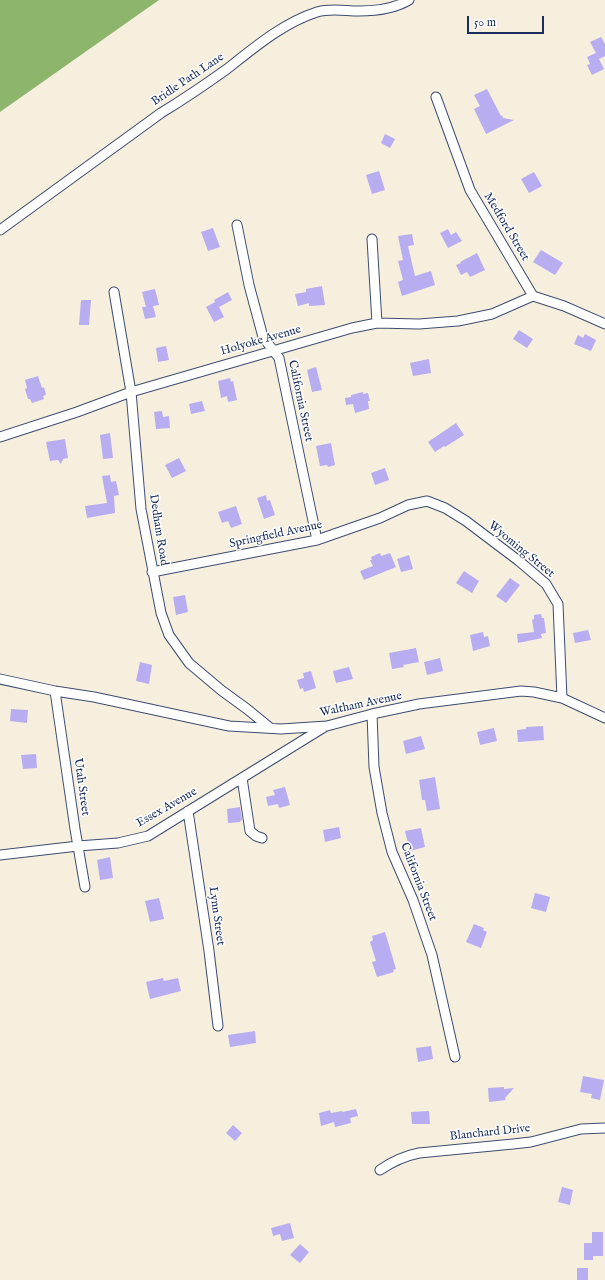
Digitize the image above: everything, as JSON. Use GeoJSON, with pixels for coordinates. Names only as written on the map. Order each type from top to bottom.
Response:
{"type":"FeatureCollection","features":[{"type":"Feature","properties":{"kind":"street","name":"Bridle Path Lane"},"geometry":{"type":"LineString","coordinates":[[0,230],[271,35],[318,12],[376,10],[397,6],[409,0]]}},
{"type":"Feature","properties":{"kind":"street","name":"Medford Street"},"geometry":{"type":"LineString","coordinates":[[436,97],[470,190],[533,296]]}},
{"type":"Feature","properties":{"kind":"street","name":"California Street"},"geometry":{"type":"LineString","coordinates":[[237,226],[249,285],[263,337],[279,358],[317,540]]}},
{"type":"Feature","properties":{"kind":"street"},"geometry":{"type":"LineString","coordinates":[[372,239],[377,323]]}},
{"type":"Feature","properties":{"kind":"street","name":"Dedham Road"},"geometry":{"type":"LineString","coordinates":[[114,292],[131,392],[141,509],[161,613],[169,635],[189,663],[269,727]]}},
{"type":"Feature","properties":{"kind":"street","name":"Holyoke Avenue"},"geometry":{"type":"LineString","coordinates":[[0,437],[131,392],[352,328],[377,323],[419,324],[458,321],[492,314],[533,296]]}},
{"type":"Feature","properties":{"kind":"street"},"geometry":{"type":"LineString","coordinates":[[533,296],[564,306],[605,324]]}},
{"type":"Feature","properties":{"kind":"street","name":"Springfield Avenue"},"geometry":{"type":"LineString","coordinates":[[152,572],[317,540],[380,518],[408,505],[427,502],[445,508],[466,522]]}},
{"type":"Feature","properties":{"kind":"street","name":"Wyoming Street"},"geometry":{"type":"LineString","coordinates":[[466,522],[519,561],[546,584],[558,604],[562,698]]}},
{"type":"Feature","properties":{"kind":"street","name":"Waltham Avenue"},"geometry":{"type":"LineString","coordinates":[[0,679],[55,691],[94,697],[229,726],[269,727],[281,729],[327,726],[372,714],[419,704],[506,692],[534,692],[562,698],[577,703],[605,718]]}},
{"type":"Feature","properties":{"kind":"street","name":"Utah Street"},"geometry":{"type":"LineString","coordinates":[[55,691],[85,887]]}},
{"type":"Feature","properties":{"kind":"street"},"geometry":{"type":"LineString","coordinates":[[244,726],[247,709]]}},
{"type":"Feature","properties":{"kind":"street","name":"California Street"},"geometry":{"type":"LineString","coordinates":[[372,714],[374,767],[382,813],[392,852],[413,900],[432,955],[454,1057]]}},
{"type":"Feature","properties":{"kind":"street","name":"Essex Avenue"},"geometry":{"type":"LineString","coordinates":[[0,855],[118,843],[148,836],[327,726]]}},
{"type":"Feature","properties":{"kind":"street"},"geometry":{"type":"LineString","coordinates":[[242,778],[250,831],[256,836],[262,838]]}},
{"type":"Feature","properties":{"kind":"street","name":"Lynn Street"},"geometry":{"type":"LineString","coordinates":[[188,811],[210,951],[218,1026]]}},
{"type":"Feature","properties":{"kind":"street","name":"Blanchard Drive"},"geometry":{"type":"LineString","coordinates":[[380,1170],[393,1161],[419,1153],[531,1142],[581,1129],[605,1128]]}},
{"type":"Feature","properties":{"kind":"green space"},"geometry":{"type":"Polygon","coordinates":[[[0,0],[159,0],[0,112],[0,0]]]}},
{"type":"Feature","properties":{"kind":"building"},"geometry":{"type":"Polygon","coordinates":[[[601,37],[605,44],[605,56],[599,59],[604,69],[592,75],[587,65],[590,64],[587,57],[596,53],[590,42],[601,37]]]}},
{"type":"Feature","properties":{"kind":"building"},"geometry":{"type":"Polygon","coordinates":[[[487,89],[501,116],[502,115],[503,118],[514,120],[486,134],[474,109],[480,106],[474,95],[487,89]]]}},
{"type":"Feature","properties":{"kind":"building"},"geometry":{"type":"Polygon","coordinates":[[[385,134],[395,139],[390,148],[381,143],[385,134]]]}},
{"type":"Feature","properties":{"kind":"building"},"geometry":{"type":"Polygon","coordinates":[[[379,171],[385,190],[372,194],[366,175],[379,171]]]}},
{"type":"Feature","properties":{"kind":"building"},"geometry":{"type":"Polygon","coordinates":[[[534,172],[542,186],[529,193],[521,179],[534,172]]]}},
{"type":"Feature","properties":{"kind":"building"},"geometry":{"type":"Polygon","coordinates":[[[213,228],[220,247],[208,251],[201,232],[213,228]]]}},
{"type":"Feature","properties":{"kind":"building"},"geometry":{"type":"Polygon","coordinates":[[[448,229],[451,235],[456,232],[462,241],[448,248],[440,233],[448,229]]]}},
{"type":"Feature","properties":{"kind":"building"},"geometry":{"type":"Polygon","coordinates":[[[412,234],[414,245],[408,246],[415,276],[431,271],[435,285],[402,296],[398,282],[403,280],[398,261],[403,260],[398,236],[412,234]]]}},
{"type":"Feature","properties":{"kind":"building"},"geometry":{"type":"Polygon","coordinates":[[[541,250],[563,263],[555,275],[533,262],[541,250]]]}},
{"type":"Feature","properties":{"kind":"building"},"geometry":{"type":"Polygon","coordinates":[[[477,253],[485,270],[470,277],[467,272],[461,275],[456,265],[477,253]]]}},
{"type":"Feature","properties":{"kind":"building"},"geometry":{"type":"Polygon","coordinates":[[[322,286],[325,305],[309,306],[309,303],[298,306],[295,294],[306,292],[306,289],[322,286]]]}},
{"type":"Feature","properties":{"kind":"building"},"geometry":{"type":"Polygon","coordinates":[[[155,289],[159,305],[153,306],[156,317],[145,319],[142,307],[146,307],[142,292],[155,289]]]}},
{"type":"Feature","properties":{"kind":"building"},"geometry":{"type":"Polygon","coordinates":[[[228,292],[232,300],[219,307],[224,317],[214,322],[206,307],[215,302],[214,300],[228,292]]]}},
{"type":"Feature","properties":{"kind":"building"},"geometry":{"type":"Polygon","coordinates":[[[81,300],[91,300],[89,325],[79,325],[81,300]]]}},
{"type":"Feature","properties":{"kind":"building"},"geometry":{"type":"Polygon","coordinates":[[[519,330],[533,339],[527,348],[513,339],[519,330]]]}},
{"type":"Feature","properties":{"kind":"building"},"geometry":{"type":"Polygon","coordinates":[[[585,334],[596,340],[591,351],[574,344],[578,335],[583,338],[585,334]]]}},
{"type":"Feature","properties":{"kind":"building"},"geometry":{"type":"Polygon","coordinates":[[[166,346],[169,360],[158,362],[156,348],[166,346]]]}},
{"type":"Feature","properties":{"kind":"building"},"geometry":{"type":"Polygon","coordinates":[[[429,359],[431,373],[413,376],[410,363],[429,359]]]}},
{"type":"Feature","properties":{"kind":"building"},"geometry":{"type":"Polygon","coordinates":[[[316,367],[322,390],[312,392],[307,370],[316,367]]]}},
{"type":"Feature","properties":{"kind":"building"},"geometry":{"type":"Polygon","coordinates":[[[38,376],[42,388],[44,387],[46,395],[43,396],[44,399],[32,403],[30,399],[28,399],[25,389],[27,388],[25,380],[38,376]]]}},
{"type":"Feature","properties":{"kind":"building"},"geometry":{"type":"Polygon","coordinates":[[[230,378],[231,382],[233,381],[237,400],[228,402],[227,396],[221,398],[218,381],[230,378]]]}},
{"type":"Feature","properties":{"kind":"building"},"geometry":{"type":"Polygon","coordinates":[[[363,392],[363,394],[368,393],[370,401],[368,401],[369,409],[355,413],[353,404],[346,405],[345,398],[363,392]]]}},
{"type":"Feature","properties":{"kind":"building"},"geometry":{"type":"Polygon","coordinates":[[[202,401],[205,411],[191,414],[189,404],[202,401]]]}},
{"type":"Feature","properties":{"kind":"building"},"geometry":{"type":"Polygon","coordinates":[[[162,411],[163,417],[169,416],[170,428],[156,429],[154,412],[162,411]]]}},
{"type":"Feature","properties":{"kind":"building"},"geometry":{"type":"Polygon","coordinates":[[[456,423],[464,435],[435,452],[428,442],[456,423]]]}},
{"type":"Feature","properties":{"kind":"building"},"geometry":{"type":"Polygon","coordinates":[[[110,433],[113,458],[103,459],[100,435],[110,433]]]}},
{"type":"Feature","properties":{"kind":"building"},"geometry":{"type":"Polygon","coordinates":[[[65,439],[68,458],[63,459],[61,464],[58,460],[50,461],[46,442],[65,439]]]}},
{"type":"Feature","properties":{"kind":"building"},"geometry":{"type":"Polygon","coordinates":[[[331,443],[335,465],[328,467],[327,465],[320,466],[316,446],[331,443]]]}},
{"type":"Feature","properties":{"kind":"building"},"geometry":{"type":"Polygon","coordinates":[[[179,458],[186,471],[172,478],[165,465],[179,458]]]}},
{"type":"Feature","properties":{"kind":"building"},"geometry":{"type":"Polygon","coordinates":[[[385,468],[389,480],[375,485],[371,473],[385,468]]]}},
{"type":"Feature","properties":{"kind":"building"},"geometry":{"type":"Polygon","coordinates":[[[110,475],[111,482],[116,481],[119,495],[114,496],[115,513],[87,518],[85,506],[107,503],[102,476],[110,475]]]}},
{"type":"Feature","properties":{"kind":"building"},"geometry":{"type":"Polygon","coordinates":[[[266,495],[267,501],[270,500],[275,515],[264,519],[257,498],[266,495]]]}},
{"type":"Feature","properties":{"kind":"building"},"geometry":{"type":"Polygon","coordinates":[[[236,506],[242,524],[231,528],[228,521],[222,523],[218,512],[236,506]]]}},
{"type":"Feature","properties":{"kind":"building"},"geometry":{"type":"Polygon","coordinates":[[[380,553],[381,556],[390,553],[396,567],[364,580],[360,571],[373,566],[370,560],[372,560],[371,557],[380,553]]]}},
{"type":"Feature","properties":{"kind":"building"},"geometry":{"type":"Polygon","coordinates":[[[409,555],[413,569],[401,572],[397,559],[409,555]]]}},
{"type":"Feature","properties":{"kind":"building"},"geometry":{"type":"Polygon","coordinates":[[[464,571],[479,581],[472,593],[456,583],[464,571]]]}},
{"type":"Feature","properties":{"kind":"building"},"geometry":{"type":"Polygon","coordinates":[[[510,578],[520,585],[506,603],[496,596],[510,578]]]}},
{"type":"Feature","properties":{"kind":"building"},"geometry":{"type":"Polygon","coordinates":[[[185,595],[188,612],[176,615],[173,597],[185,595]]]}},
{"type":"Feature","properties":{"kind":"building"},"geometry":{"type":"Polygon","coordinates":[[[541,614],[542,618],[544,618],[546,633],[541,634],[542,638],[518,643],[517,634],[534,632],[532,620],[534,619],[534,615],[541,614]]]}},
{"type":"Feature","properties":{"kind":"building"},"geometry":{"type":"Polygon","coordinates":[[[588,630],[591,640],[575,643],[573,633],[588,630]]]}},
{"type":"Feature","properties":{"kind":"building"},"geometry":{"type":"Polygon","coordinates":[[[483,632],[484,637],[488,636],[490,646],[473,651],[470,635],[483,632]]]}},
{"type":"Feature","properties":{"kind":"building"},"geometry":{"type":"Polygon","coordinates":[[[416,648],[419,662],[392,669],[389,653],[416,648]]]}},
{"type":"Feature","properties":{"kind":"building"},"geometry":{"type":"Polygon","coordinates":[[[440,658],[443,671],[427,675],[424,662],[440,658]]]}},
{"type":"Feature","properties":{"kind":"building"},"geometry":{"type":"Polygon","coordinates":[[[140,662],[152,665],[149,684],[136,681],[140,662]]]}},
{"type":"Feature","properties":{"kind":"building"},"geometry":{"type":"Polygon","coordinates":[[[349,667],[353,679],[336,683],[333,671],[349,667]]]}},
{"type":"Feature","properties":{"kind":"building"},"geometry":{"type":"Polygon","coordinates":[[[311,671],[316,688],[304,692],[303,688],[300,689],[297,680],[304,678],[303,673],[311,671]]]}},
{"type":"Feature","properties":{"kind":"building"},"geometry":{"type":"Polygon","coordinates":[[[11,709],[28,710],[27,723],[10,721],[11,709]]]}},
{"type":"Feature","properties":{"kind":"building"},"geometry":{"type":"Polygon","coordinates":[[[543,726],[544,740],[518,742],[517,730],[526,729],[526,727],[543,726]]]}},
{"type":"Feature","properties":{"kind":"building"},"geometry":{"type":"Polygon","coordinates":[[[494,728],[497,741],[480,745],[477,732],[494,728]]]}},
{"type":"Feature","properties":{"kind":"building"},"geometry":{"type":"Polygon","coordinates":[[[421,736],[425,749],[406,754],[403,741],[421,736]]]}},
{"type":"Feature","properties":{"kind":"building"},"geometry":{"type":"Polygon","coordinates":[[[36,754],[37,768],[23,769],[21,755],[36,754]]]}},
{"type":"Feature","properties":{"kind":"building"},"geometry":{"type":"Polygon","coordinates":[[[435,777],[440,809],[427,811],[425,800],[422,800],[419,780],[435,777]]]}},
{"type":"Feature","properties":{"kind":"building"},"geometry":{"type":"Polygon","coordinates":[[[285,787],[290,805],[279,808],[278,804],[268,806],[266,797],[275,795],[273,790],[285,787]]]}},
{"type":"Feature","properties":{"kind":"building"},"geometry":{"type":"Polygon","coordinates":[[[240,807],[241,822],[228,823],[227,809],[240,807]]]}},
{"type":"Feature","properties":{"kind":"building"},"geometry":{"type":"Polygon","coordinates":[[[339,827],[341,838],[325,842],[323,830],[339,827]]]}},
{"type":"Feature","properties":{"kind":"building"},"geometry":{"type":"Polygon","coordinates":[[[421,828],[425,847],[410,851],[405,831],[421,828]]]}},
{"type":"Feature","properties":{"kind":"building"},"geometry":{"type":"Polygon","coordinates":[[[110,857],[113,878],[100,880],[97,860],[110,857]]]}},
{"type":"Feature","properties":{"kind":"building"},"geometry":{"type":"Polygon","coordinates":[[[535,893],[550,897],[546,912],[531,908],[535,893]]]}},
{"type":"Feature","properties":{"kind":"building"},"geometry":{"type":"Polygon","coordinates":[[[159,898],[164,919],[150,922],[145,901],[159,898]]]}},
{"type":"Feature","properties":{"kind":"building"},"geometry":{"type":"Polygon","coordinates":[[[474,924],[484,928],[483,930],[487,932],[481,948],[466,942],[474,924]]]}},
{"type":"Feature","properties":{"kind":"building"},"geometry":{"type":"Polygon","coordinates":[[[385,932],[396,969],[393,970],[394,972],[377,977],[372,962],[376,961],[370,942],[373,940],[372,936],[385,932]]]}},
{"type":"Feature","properties":{"kind":"building"},"geometry":{"type":"Polygon","coordinates":[[[163,978],[164,981],[178,978],[181,991],[150,999],[146,982],[163,978]]]}},
{"type":"Feature","properties":{"kind":"building"},"geometry":{"type":"Polygon","coordinates":[[[255,1031],[256,1043],[230,1047],[228,1035],[255,1031]]]}},
{"type":"Feature","properties":{"kind":"building"},"geometry":{"type":"Polygon","coordinates":[[[431,1046],[433,1059],[418,1062],[416,1048],[431,1046]]]}},
{"type":"Feature","properties":{"kind":"building"},"geometry":{"type":"Polygon","coordinates":[[[583,1076],[604,1080],[600,1100],[591,1098],[592,1094],[580,1092],[583,1076]]]}},
{"type":"Feature","properties":{"kind":"building"},"geometry":{"type":"Polygon","coordinates":[[[504,1087],[504,1089],[514,1088],[505,1098],[506,1100],[489,1102],[488,1088],[504,1087]]]}},
{"type":"Feature","properties":{"kind":"building"},"geometry":{"type":"Polygon","coordinates":[[[356,1109],[358,1116],[350,1118],[351,1123],[335,1127],[334,1122],[321,1126],[319,1113],[330,1110],[331,1113],[356,1109]]]}},
{"type":"Feature","properties":{"kind":"building"},"geometry":{"type":"Polygon","coordinates":[[[429,1111],[430,1124],[412,1124],[411,1112],[429,1111]]]}},
{"type":"Feature","properties":{"kind":"building"},"geometry":{"type":"Polygon","coordinates":[[[233,1125],[242,1133],[235,1141],[226,1133],[233,1125]]]}},
{"type":"Feature","properties":{"kind":"building"},"geometry":{"type":"Polygon","coordinates":[[[562,1187],[573,1190],[570,1205],[558,1202],[562,1187]]]}},
{"type":"Feature","properties":{"kind":"building"},"geometry":{"type":"Polygon","coordinates":[[[290,1223],[294,1238],[282,1241],[280,1234],[273,1236],[271,1228],[290,1223]]]}},
{"type":"Feature","properties":{"kind":"building"},"geometry":{"type":"Polygon","coordinates":[[[592,1232],[603,1232],[603,1256],[593,1256],[593,1260],[584,1260],[584,1243],[592,1243],[592,1232]]]}},
{"type":"Feature","properties":{"kind":"building"},"geometry":{"type":"Polygon","coordinates":[[[300,1244],[309,1252],[300,1263],[290,1255],[300,1244]]]}},
{"type":"Feature","properties":{"kind":"building"},"geometry":{"type":"Polygon","coordinates":[[[577,1268],[588,1268],[588,1280],[577,1280],[577,1268]]]}}]}
